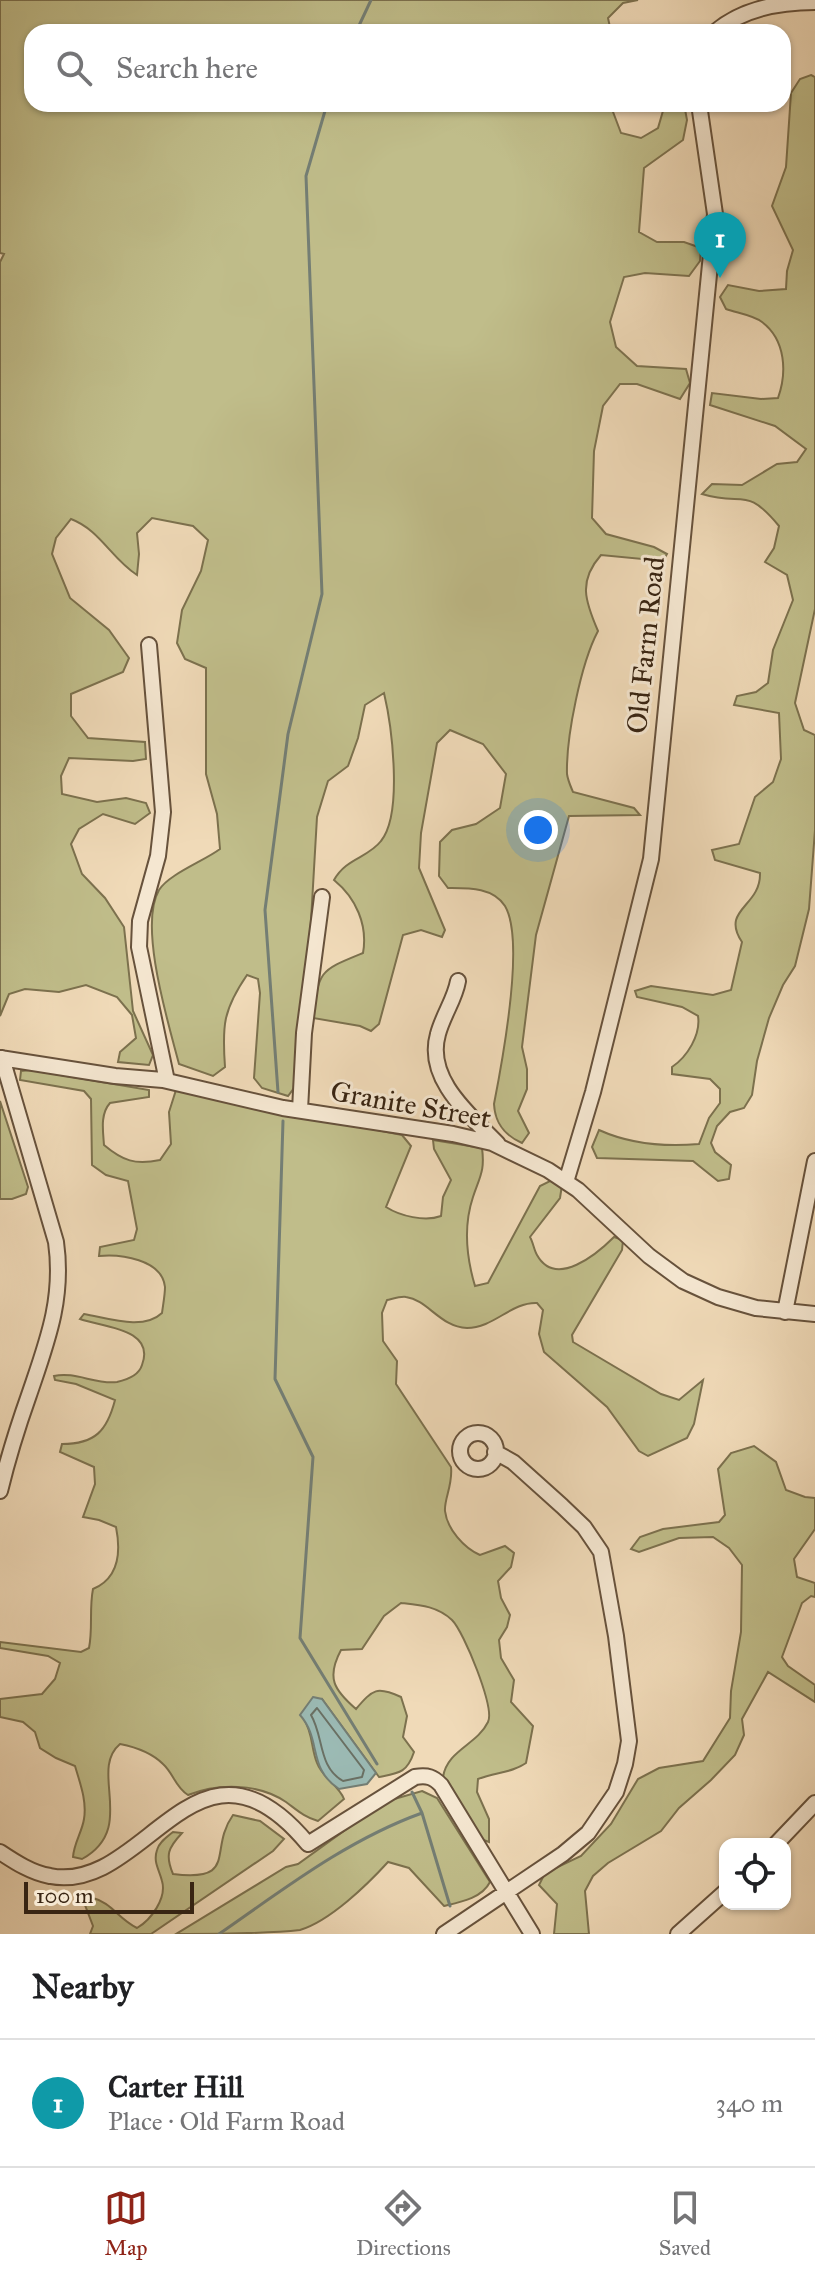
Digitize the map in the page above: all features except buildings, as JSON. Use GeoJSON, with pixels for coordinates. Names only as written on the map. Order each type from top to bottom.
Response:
{"type":"FeatureCollection","features":[{"type":"Feature","properties":{"kind":"street"},"geometry":{"type":"LineString","coordinates":[[726,24],[751,10],[815,2]]}},
{"type":"Feature","properties":{"kind":"street","name":"Old Farm Road"},"geometry":{"type":"LineString","coordinates":[[566,1182],[593,1092],[651,859],[715,214],[700,112]]}},
{"type":"Feature","properties":{"kind":"street"},"geometry":{"type":"LineString","coordinates":[[149,645],[163,812],[158,856],[140,921],[139,947],[167,1081]]}},
{"type":"Feature","properties":{"kind":"street"},"geometry":{"type":"LineString","coordinates":[[300,1110],[304,1033],[322,897]]}},
{"type":"Feature","properties":{"kind":"street"},"geometry":{"type":"LineString","coordinates":[[458,981],[438,1034],[436,1061],[460,1105],[501,1147]]}},
{"type":"Feature","properties":{"kind":"street"},"geometry":{"type":"LineString","coordinates":[[0,1491],[15,1437],[43,1359],[55,1310],[60,1269],[56,1242],[1,1058]]}},
{"type":"Feature","properties":{"kind":"street","name":"Granite Street"},"geometry":{"type":"LineString","coordinates":[[1,1058],[167,1081],[300,1110],[453,1134],[501,1147],[566,1182],[649,1256],[683,1281],[718,1297],[756,1308],[815,1314]]}},
{"type":"Feature","properties":{"kind":"street"},"geometry":{"type":"LineString","coordinates":[[785,1312],[815,1161]]}},
{"type":"Feature","properties":{"kind":"street"},"geometry":{"type":"LineString","coordinates":[[444,1934],[563,1854],[588,1833],[616,1792],[629,1741],[616,1636],[601,1552],[590,1534],[562,1506],[522,1469],[495,1452]]}},
{"type":"Feature","properties":{"kind":"street"},"geometry":{"type":"LineString","coordinates":[[0,1852],[24,1867],[51,1877],[85,1875],[117,1858],[168,1820],[206,1800],[239,1795],[268,1805],[288,1821],[308,1844],[415,1777],[426,1775],[441,1785],[532,1934]]}},
{"type":"Feature","properties":{"kind":"street"},"geometry":{"type":"LineString","coordinates":[[782,1838],[815,1803]]}},
{"type":"Feature","properties":{"kind":"street"},"geometry":{"type":"LineString","coordinates":[[678,1934],[719,1897]]}},
{"type":"Feature","properties":{"kind":"shaded area"},"geometry":{"type":"Polygon","coordinates":[[[0,0],[638,0],[623,3],[608,18],[609,24],[24,24],[24,112],[613,112],[621,133],[641,138],[658,128],[663,112],[686,112],[683,140],[644,168],[639,232],[657,242],[684,242],[701,248],[700,261],[689,276],[645,273],[624,277],[610,322],[616,347],[637,366],[686,369],[690,383],[680,399],[637,384],[620,384],[603,406],[594,451],[592,518],[606,534],[654,547],[667,554],[663,561],[601,555],[589,574],[587,601],[598,631],[580,681],[567,759],[567,774],[573,792],[634,808],[640,815],[569,816],[536,935],[522,1047],[527,1089],[518,1111],[529,1133],[522,1143],[502,1128],[494,1104],[510,1002],[511,923],[505,906],[494,895],[480,890],[448,888],[439,876],[440,842],[452,830],[476,824],[500,808],[506,774],[483,744],[450,730],[437,743],[421,833],[419,868],[445,930],[442,937],[421,930],[403,935],[379,1024],[371,1031],[360,1026],[313,1018],[317,990],[324,974],[337,964],[363,953],[364,932],[359,913],[349,895],[334,880],[345,867],[376,847],[388,828],[394,770],[384,693],[365,705],[348,766],[328,781],[317,817],[310,938],[294,1088],[288,1096],[262,1088],[254,1078],[260,993],[258,979],[247,975],[233,998],[226,1019],[225,1067],[213,1076],[179,1064],[157,976],[153,951],[153,906],[164,884],[220,849],[217,814],[206,774],[206,668],[185,659],[177,643],[182,610],[201,571],[208,540],[193,526],[152,518],[137,533],[137,575],[90,530],[71,519],[56,538],[52,554],[70,598],[109,630],[129,658],[123,672],[71,694],[71,716],[88,738],[145,742],[146,759],[69,758],[61,776],[62,794],[97,802],[126,798],[146,803],[150,813],[135,824],[103,814],[79,829],[71,844],[82,874],[105,898],[124,927],[133,1011],[153,1055],[149,1065],[118,1062],[120,1052],[136,1038],[132,1015],[117,997],[86,985],[59,992],[25,989],[9,994],[0,1016],[0,262],[4,254],[0,253],[0,0]]]}},
{"type":"Feature","properties":{"kind":"shaded area"},"geometry":{"type":"Polygon","coordinates":[[[811,75],[815,77],[815,609],[795,703],[804,730],[815,735],[815,830],[809,909],[795,966],[769,1018],[757,1061],[752,1095],[744,1108],[730,1112],[717,1126],[711,1143],[715,1152],[731,1165],[729,1179],[718,1181],[693,1161],[597,1158],[592,1147],[599,1130],[623,1139],[648,1143],[699,1144],[709,1118],[720,1103],[720,1089],[710,1079],[672,1074],[672,1067],[688,1051],[695,1038],[698,1016],[682,1007],[637,997],[635,991],[651,986],[713,995],[731,990],[742,942],[736,931],[736,922],[759,884],[760,873],[715,860],[712,850],[739,844],[755,797],[773,782],[781,759],[779,713],[734,705],[737,696],[756,692],[768,683],[773,650],[793,600],[787,575],[765,562],[774,548],[779,526],[768,513],[751,501],[702,494],[712,484],[742,485],[777,464],[797,462],[806,449],[775,426],[710,405],[712,393],[778,398],[783,368],[776,338],[758,320],[726,309],[720,297],[728,285],[759,291],[786,289],[793,250],[772,206],[786,167],[791,93],[800,79],[811,75]]]}},
{"type":"Feature","properties":{"kind":"shaded area"},"geometry":{"type":"Polygon","coordinates":[[[31,1070],[149,1090],[149,1097],[110,1103],[103,1117],[104,1145],[117,1155],[136,1162],[160,1160],[171,1144],[169,1112],[176,1090],[402,1135],[411,1146],[386,1207],[413,1217],[441,1216],[443,1197],[451,1180],[434,1149],[433,1140],[482,1148],[482,1168],[467,1230],[469,1264],[475,1286],[488,1283],[540,1186],[552,1180],[562,1185],[560,1198],[530,1237],[545,1265],[555,1269],[577,1265],[614,1237],[623,1240],[622,1250],[572,1335],[573,1342],[661,1394],[679,1400],[703,1380],[694,1424],[687,1438],[648,1456],[639,1451],[607,1407],[544,1352],[539,1334],[543,1310],[537,1303],[519,1306],[486,1324],[467,1328],[449,1323],[421,1303],[406,1297],[387,1300],[382,1313],[383,1341],[397,1361],[396,1384],[451,1467],[445,1506],[449,1524],[462,1543],[480,1555],[505,1546],[514,1553],[511,1567],[498,1581],[501,1598],[510,1615],[499,1640],[501,1658],[514,1680],[511,1702],[533,1726],[526,1763],[478,1779],[477,1792],[489,1819],[489,1842],[481,1839],[443,1777],[450,1760],[488,1722],[487,1702],[477,1670],[452,1620],[434,1609],[401,1603],[384,1616],[362,1649],[341,1650],[333,1676],[342,1696],[356,1709],[376,1691],[401,1697],[407,1716],[403,1737],[414,1752],[405,1768],[379,1777],[322,1699],[304,1719],[320,1769],[344,1799],[318,1821],[275,1796],[251,1788],[212,1788],[188,1795],[158,1760],[143,1751],[120,1744],[111,1755],[108,1769],[110,1816],[107,1832],[98,1846],[82,1859],[73,1857],[85,1812],[75,1766],[40,1748],[35,1732],[23,1722],[0,1717],[0,1699],[42,1694],[55,1679],[60,1663],[48,1656],[0,1648],[0,1642],[81,1652],[89,1648],[93,1589],[113,1571],[118,1555],[118,1536],[116,1527],[83,1517],[95,1484],[94,1467],[60,1452],[62,1444],[83,1441],[98,1434],[108,1420],[115,1400],[76,1384],[55,1380],[54,1376],[70,1375],[109,1382],[121,1381],[135,1374],[142,1365],[144,1353],[141,1343],[134,1336],[80,1319],[84,1314],[125,1322],[154,1318],[162,1313],[165,1287],[162,1278],[148,1264],[118,1256],[99,1256],[100,1247],[134,1240],[137,1229],[128,1181],[106,1175],[92,1165],[91,1099],[84,1091],[20,1080],[21,1071],[31,1070]]]}},
{"type":"Feature","properties":{"kind":"shaded area"},"geometry":{"type":"Polygon","coordinates":[[[0,1101],[28,1187],[26,1194],[12,1199],[0,1199],[0,1101]]]}},
{"type":"Feature","properties":{"kind":"shaded area"},"geometry":{"type":"Polygon","coordinates":[[[754,1446],[776,1462],[786,1490],[815,1498],[815,1529],[794,1559],[797,1577],[815,1583],[815,1597],[811,1596],[802,1603],[782,1657],[788,1666],[815,1685],[815,1702],[768,1672],[742,1719],[744,1735],[735,1755],[679,1808],[661,1831],[608,1863],[593,1876],[585,1891],[589,1934],[554,1934],[557,1904],[539,1885],[545,1873],[581,1856],[611,1824],[638,1779],[659,1768],[703,1761],[730,1718],[731,1691],[741,1632],[742,1565],[729,1548],[713,1537],[679,1538],[639,1552],[631,1549],[640,1537],[663,1529],[719,1522],[725,1515],[718,1469],[731,1453],[754,1446]]]}},
{"type":"Feature","properties":{"kind":"shaded area"},"geometry":{"type":"Polygon","coordinates":[[[422,1791],[437,1798],[490,1882],[476,1896],[444,1906],[409,1868],[388,1862],[335,1911],[300,1930],[176,1934],[286,1867],[298,1864],[384,1802],[422,1791]]]}},
{"type":"Feature","properties":{"kind":"shaded area"},"geometry":{"type":"Polygon","coordinates":[[[233,1815],[260,1821],[284,1839],[273,1851],[151,1934],[90,1934],[93,1926],[85,1905],[90,1897],[104,1903],[137,1928],[148,1920],[160,1901],[163,1888],[156,1862],[157,1850],[173,1832],[182,1833],[169,1852],[173,1874],[194,1875],[207,1873],[214,1868],[233,1815]]]}},
{"type":"Feature","properties":{"kind":"water"},"geometry":{"type":"Polygon","coordinates":[[[313,1697],[322,1699],[376,1773],[367,1784],[339,1789],[322,1772],[311,1734],[300,1715],[313,1697]]]}},
{"type":"Feature","properties":{"kind":"waterway"},"geometry":{"type":"LineString","coordinates":[[360,24],[371,0]]}},
{"type":"Feature","properties":{"kind":"waterway"},"geometry":{"type":"LineString","coordinates":[[278,1092],[265,910],[288,734],[322,594],[306,176],[325,112]]}},
{"type":"Feature","properties":{"kind":"waterway"},"geometry":{"type":"LineString","coordinates":[[283,1121],[275,1379],[313,1457],[300,1638],[377,1764]]}},
{"type":"Feature","properties":{"kind":"waterway"},"geometry":{"type":"LineString","coordinates":[[412,1792],[422,1813],[450,1906]]}},
{"type":"Feature","properties":{"kind":"waterway"},"geometry":{"type":"LineString","coordinates":[[219,1934],[342,1851],[422,1813]]}},
{"type":"Feature","properties":{"kind":"place","name":"Carter Hill"},"geometry":{"type":"Point","coordinates":[720,278]}}]}
